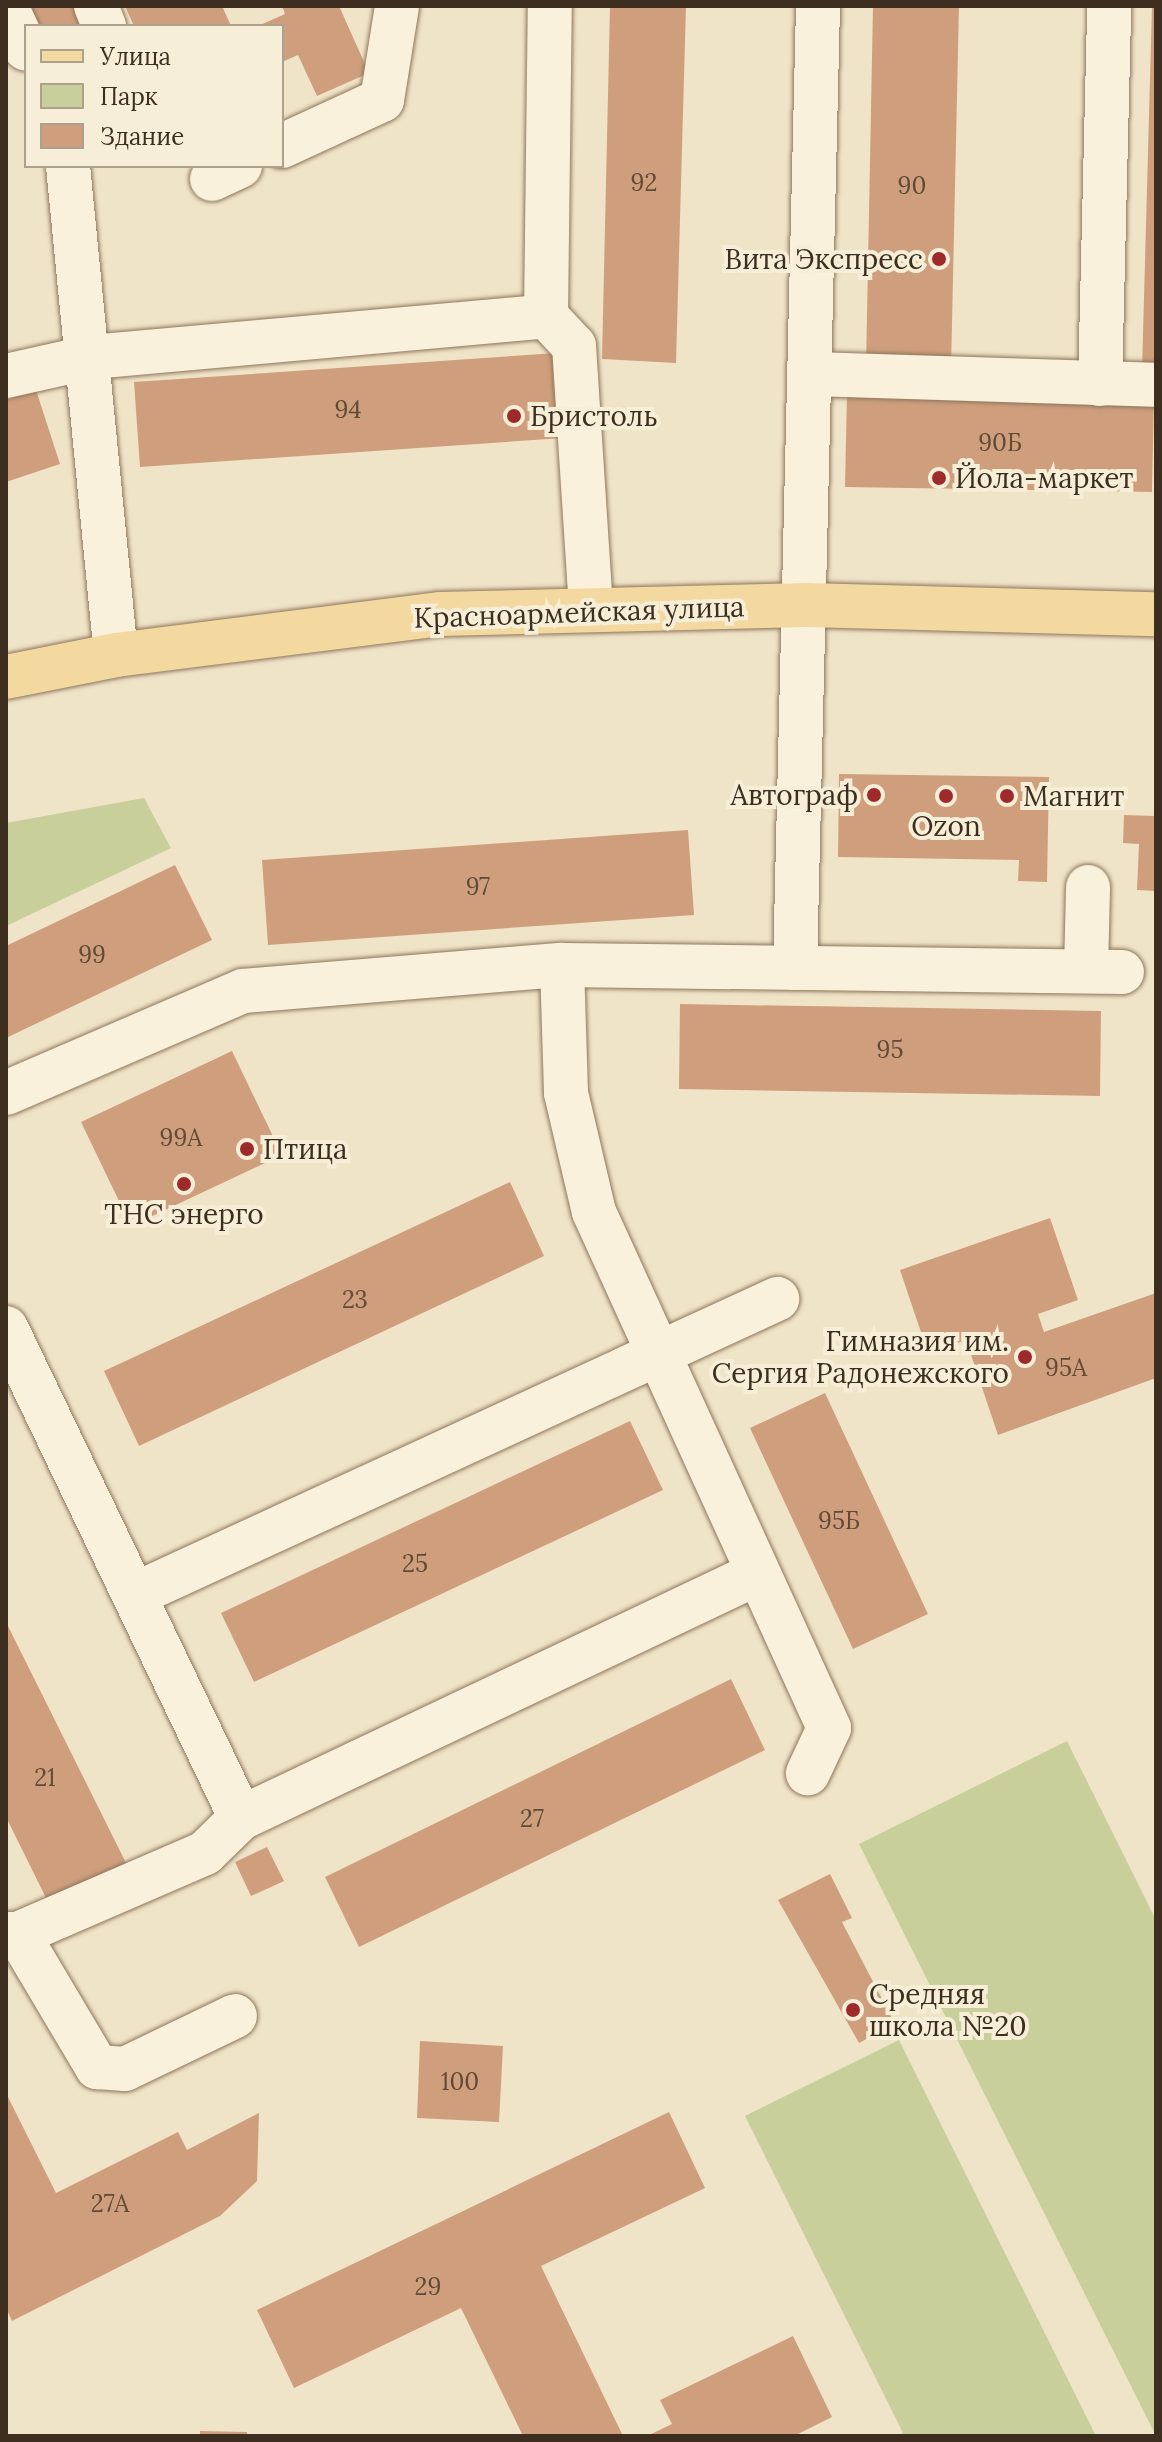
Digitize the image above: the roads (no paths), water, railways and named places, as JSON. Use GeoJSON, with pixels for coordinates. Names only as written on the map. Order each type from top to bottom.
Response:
{"type":"FeatureCollection","features":[{"type":"Feature","properties":{"kind":"main road","name":"Красноармейская улица"},"geometry":{"type":"LineString","coordinates":[[6,677],[116,655],[441,614],[806,605],[1156,614]]}},
{"type":"Feature","properties":{"kind":"lane"},"geometry":{"type":"LineString","coordinates":[[6,6],[24,45]]}},
{"type":"Feature","properties":{"kind":"lane"},"geometry":{"type":"LineString","coordinates":[[284,145],[382,100],[397,6]]}},
{"type":"Feature","properties":{"kind":"lane"},"geometry":{"type":"LineString","coordinates":[[550,6],[546,316],[574,346],[591,608]]}},
{"type":"Feature","properties":{"kind":"lane"},"geometry":{"type":"LineString","coordinates":[[795,968],[818,6]]}},
{"type":"Feature","properties":{"kind":"lane"},"geometry":{"type":"LineString","coordinates":[[1100,384],[1109,6]]}},
{"type":"Feature","properties":{"kind":"lane"},"geometry":{"type":"LineString","coordinates":[[68,168],[91,357],[116,655]]}},
{"type":"Feature","properties":{"kind":"lane"},"geometry":{"type":"LineString","coordinates":[[6,376],[91,357],[546,316]]}},
{"type":"Feature","properties":{"kind":"lane"},"geometry":{"type":"LineString","coordinates":[[811,374],[1156,385]]}},
{"type":"Feature","properties":{"kind":"lane"},"geometry":{"type":"LineString","coordinates":[[6,1093],[243,991],[562,965],[1104,972],[1088,887]]}},
{"type":"Feature","properties":{"kind":"lane"},"geometry":{"type":"LineString","coordinates":[[562,965],[566,1093],[594,1212],[756,1574],[829,1728],[808,1773]]}},
{"type":"Feature","properties":{"kind":"lane"},"geometry":{"type":"LineString","coordinates":[[136,1594],[777,1299]]}},
{"type":"Feature","properties":{"kind":"lane"},"geometry":{"type":"LineString","coordinates":[[6,1328],[241,1818]]}},
{"type":"Feature","properties":{"kind":"lane"},"geometry":{"type":"LineString","coordinates":[[235,2016],[125,2069],[97,2067],[12,1934],[205,1853],[241,1818],[756,1574]]}},
{"type":"Feature","properties":{"kind":"place","name":"Вита Экспресс"},"geometry":{"type":"Point","coordinates":[939,259]}},
{"type":"Feature","properties":{"kind":"place","name":"Бристоль"},"geometry":{"type":"Point","coordinates":[514,416]}},
{"type":"Feature","properties":{"kind":"place","name":"Йола-маркет"},"geometry":{"type":"Point","coordinates":[939,478]}},
{"type":"Feature","properties":{"kind":"place","name":"Автограф"},"geometry":{"type":"Point","coordinates":[874,795]}},
{"type":"Feature","properties":{"kind":"place","name":"Ozon"},"geometry":{"type":"Point","coordinates":[946,796]}},
{"type":"Feature","properties":{"kind":"place","name":"Магнит"},"geometry":{"type":"Point","coordinates":[1007,796]}},
{"type":"Feature","properties":{"kind":"place","name":"Птица"},"geometry":{"type":"Point","coordinates":[247,1149]}},
{"type":"Feature","properties":{"kind":"place","name":"ТНС энерго"},"geometry":{"type":"Point","coordinates":[184,1184]}},
{"type":"Feature","properties":{"kind":"place","name":"Гимназия им. Сергия Радонежского"},"geometry":{"type":"Point","coordinates":[1025,1357]}},
{"type":"Feature","properties":{"kind":"place","name":"Средняя школа №20"},"geometry":{"type":"Point","coordinates":[853,2010]}}]}
